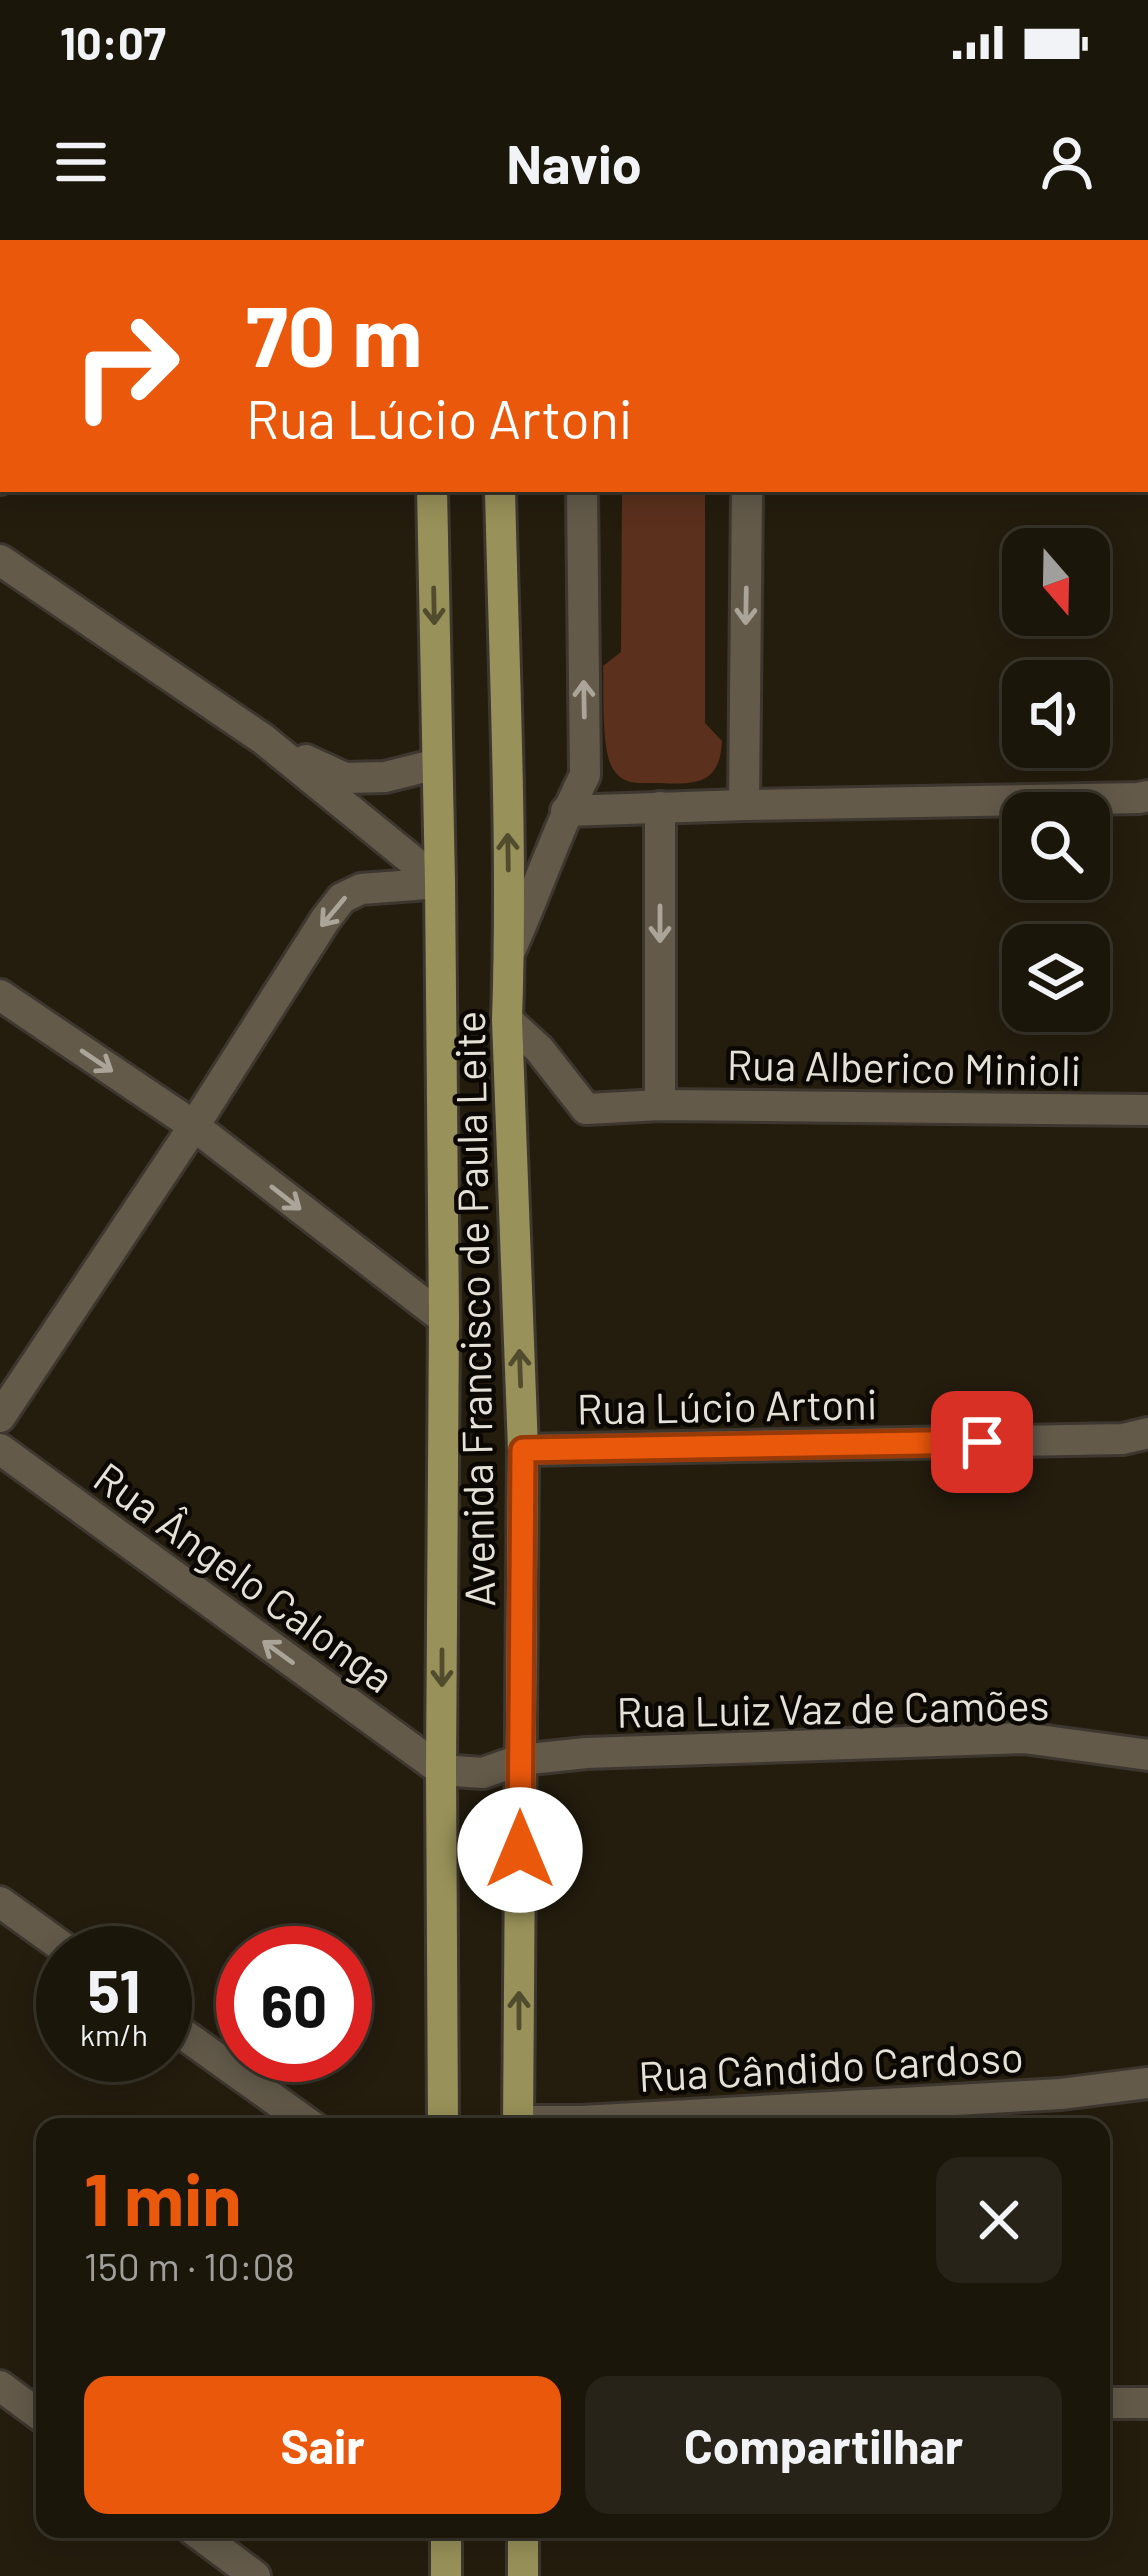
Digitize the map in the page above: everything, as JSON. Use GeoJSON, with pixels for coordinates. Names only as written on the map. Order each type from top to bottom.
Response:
{"type":"FeatureCollection","features":[{"type":"Feature","properties":{"kind":"main road","name":"Avenida Francisco de Paula Leite"},"geometry":{"type":"LineString","coordinates":[[432,492],[444,1318],[443,2118]]}},
{"type":"Feature","properties":{"kind":"main road","name":"Avenida Francisco de Paula Leite"},"geometry":{"type":"LineString","coordinates":[[500,492],[507,1020],[523,1450],[518,2118]]}},
{"type":"Feature","properties":{"kind":"main road"},"geometry":{"type":"LineString","coordinates":[[446,2538],[446,2576]]}},
{"type":"Feature","properties":{"kind":"main road"},"geometry":{"type":"LineString","coordinates":[[523,2538],[523,2576]]}},
{"type":"Feature","properties":{"kind":"street"},"geometry":{"type":"LineString","coordinates":[[509,953],[585,775],[582,492]]}},
{"type":"Feature","properties":{"kind":"street"},"geometry":{"type":"LineString","coordinates":[[744,805],[747,492]]}},
{"type":"Feature","properties":{"kind":"street"},"geometry":{"type":"LineString","coordinates":[[0,560],[263,739],[440,883]]}},
{"type":"Feature","properties":{"kind":"street"},"geometry":{"type":"LineString","coordinates":[[263,739],[345,778],[385,777],[437,764]]}},
{"type":"Feature","properties":{"kind":"street"},"geometry":{"type":"LineString","coordinates":[[566,811],[1148,796]]}},
{"type":"Feature","properties":{"kind":"street"},"geometry":{"type":"LineString","coordinates":[[660,1106],[661,807]]}},
{"type":"Feature","properties":{"kind":"street"},"geometry":{"type":"LineString","coordinates":[[0,1417],[342,898],[361,889],[440,883]]}},
{"type":"Feature","properties":{"kind":"street"},"geometry":{"type":"LineString","coordinates":[[0,995],[194,1126],[444,1318]]}},
{"type":"Feature","properties":{"kind":"street","name":"Rua Alberico Minioli"},"geometry":{"type":"LineString","coordinates":[[507,1020],[539,1049],[586,1109],[1148,1110]]}},
{"type":"Feature","properties":{"kind":"street","name":"Rua Lúcio Artoni"},"geometry":{"type":"LineString","coordinates":[[523,1450],[1123,1439],[1148,1433]]}},
{"type":"Feature","properties":{"kind":"street","name":"Rua Ângelo Calonga"},"geometry":{"type":"LineString","coordinates":[[0,1449],[441,1770]]}},
{"type":"Feature","properties":{"kind":"street","name":"Rua Luiz Vaz de Camões"},"geometry":{"type":"LineString","coordinates":[[441,1770],[483,1773],[520,1760],[586,1753],[1024,1738],[1148,1755]]}},
{"type":"Feature","properties":{"kind":"street"},"geometry":{"type":"LineString","coordinates":[[0,1902],[36,1928]]}},
{"type":"Feature","properties":{"kind":"street"},"geometry":{"type":"LineString","coordinates":[[192,2040],[301,2118]]}},
{"type":"Feature","properties":{"kind":"street","name":"Rua Cândido Cardoso"},"geometry":{"type":"LineString","coordinates":[[637,2118],[1037,2096],[1148,2083]]}},
{"type":"Feature","properties":{"kind":"street"},"geometry":{"type":"LineString","coordinates":[[0,2386],[36,2412]]}},
{"type":"Feature","properties":{"kind":"street"},"geometry":{"type":"LineString","coordinates":[[1110,2403],[1148,2403]]}},
{"type":"Feature","properties":{"kind":"street"},"geometry":{"type":"LineString","coordinates":[[204,2538],[255,2576]]}},
{"type":"Feature","properties":{"kind":"shaded area"},"geometry":{"type":"Polygon","coordinates":[[[622,492],[705,492],[705,723],[722,741],[716,768],[709,775],[691,783],[667,783],[631,782],[617,774],[605,735],[603,666],[621,652],[622,492]]]}},
{"type":"Feature","properties":{"kind":"route"},"geometry":{"type":"LineString","coordinates":[[520,1850],[523,1450],[982,1442]]}}]}
